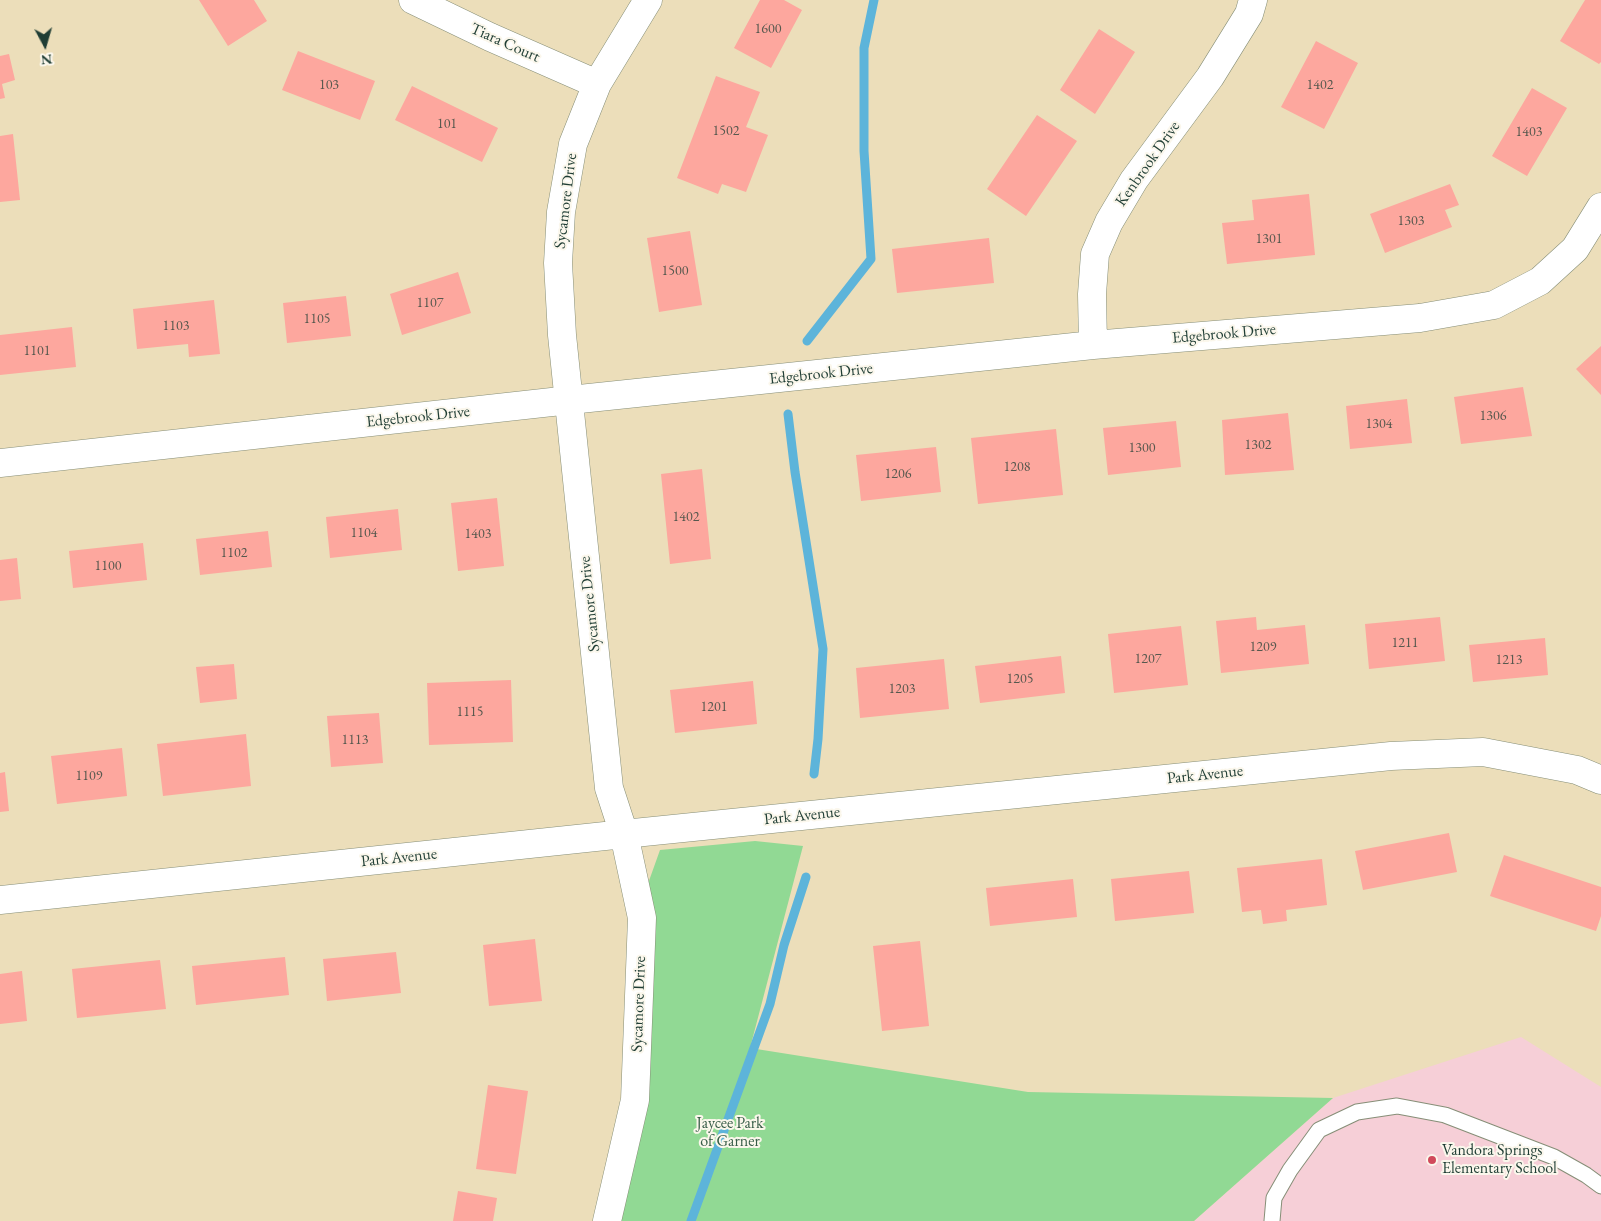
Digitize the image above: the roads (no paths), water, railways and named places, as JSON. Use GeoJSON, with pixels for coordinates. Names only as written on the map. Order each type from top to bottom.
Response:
{"type":"FeatureCollection","features":[{"type":"Feature","properties":{"kind":"street","name":"Tiara Court"},"geometry":{"type":"LineString","coordinates":[[413,0],[490,37],[598,84]]}},
{"type":"Feature","properties":{"kind":"street","name":"Sycamore Drive"},"geometry":{"type":"LineString","coordinates":[[607,1221],[635,1100],[642,918],[624,834],[609,788],[562,335],[558,263],[561,212],[573,144],[598,84],[648,0]]}},
{"type":"Feature","properties":{"kind":"street","name":"Kenbrook Drive"},"geometry":{"type":"LineString","coordinates":[[1094,345],[1092,294],[1095,254],[1109,222],[1134,180],[1210,77],[1249,14],[1252,0]]}},
{"type":"Feature","properties":{"kind":"street","name":"Edgebrook Drive"},"geometry":{"type":"LineString","coordinates":[[0,463],[570,400],[1094,345],[1420,318],[1494,305],[1540,281],[1575,249],[1601,207]]}},
{"type":"Feature","properties":{"kind":"street","name":"Park Avenue"},"geometry":{"type":"LineString","coordinates":[[0,900],[624,834],[1400,756],[1483,752],[1577,770],[1601,780]]}},
{"type":"Feature","properties":{"kind":"lane"},"geometry":{"type":"LineString","coordinates":[[1272,1221],[1274,1198],[1290,1170],[1319,1130],[1356,1112],[1398,1106],[1446,1115],[1554,1157],[1601,1186]]}},
{"type":"Feature","properties":{"kind":"waterway"},"geometry":{"type":"LineString","coordinates":[[807,341],[871,259],[864,151],[864,48],[874,0]]}},
{"type":"Feature","properties":{"kind":"waterway"},"geometry":{"type":"LineString","coordinates":[[788,414],[795,472],[823,649],[814,774]]}},
{"type":"Feature","properties":{"kind":"waterway"},"geometry":{"type":"LineString","coordinates":[[691,1221],[770,1004],[784,945],[806,877]]}},
{"type":"Feature","properties":{"kind":"place","name":"Vandora Springs Elementary School"},"geometry":{"type":"Point","coordinates":[1432,1160]}},
{"type":"Feature","properties":{"kind":"park label","name":"Jaycee Park of Garner"},"geometry":{"type":"Point","coordinates":[730,1133]}}]}
